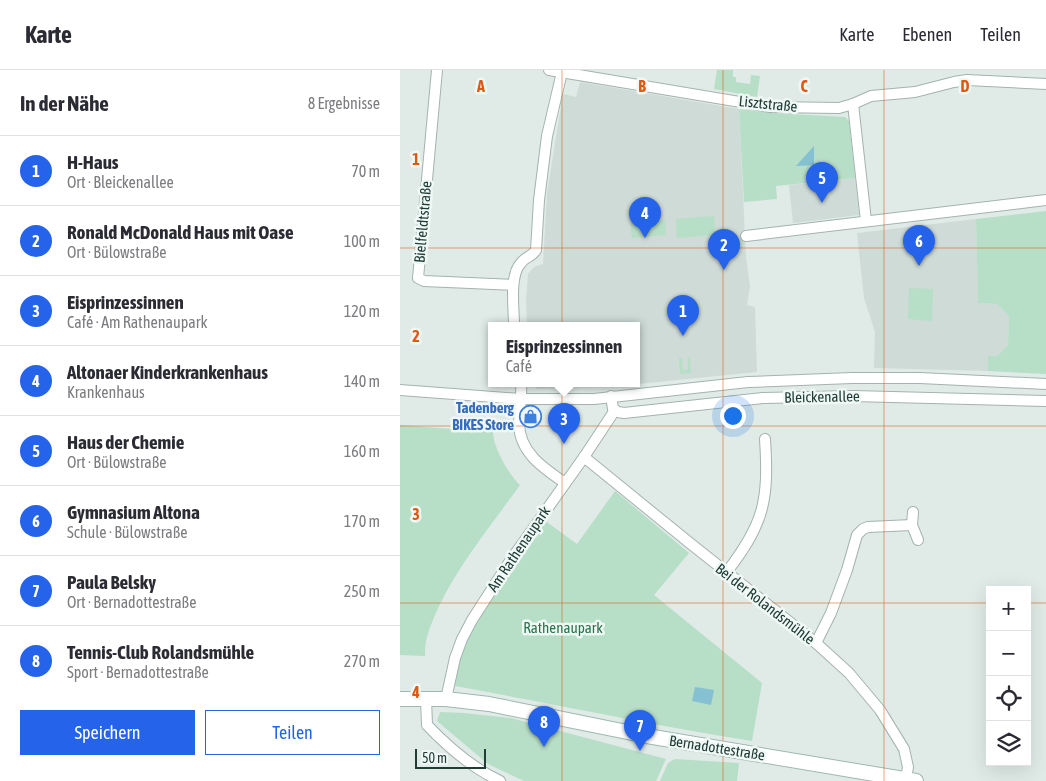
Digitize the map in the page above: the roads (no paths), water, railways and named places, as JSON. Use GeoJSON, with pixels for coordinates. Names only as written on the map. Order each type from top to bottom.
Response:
{"type":"FeatureCollection","features":[{"type":"Feature","properties":{"kind":"street","name":"Bielfeldtstraße"},"geometry":{"type":"LineString","coordinates":[[437,70],[418,278],[424,281],[513,285]]}},
{"type":"Feature","properties":{"kind":"street","name":"Lisztstraße"},"geometry":{"type":"LineString","coordinates":[[549,70],[575,72],[770,107],[839,108],[871,96],[915,92],[961,81],[1046,84]]}},
{"type":"Feature","properties":{"kind":"street"},"geometry":{"type":"LineString","coordinates":[[514,322],[513,285],[517,269],[521,263],[535,254],[536,250],[539,200],[548,136],[562,72]]}},
{"type":"Feature","properties":{"kind":"street"},"geometry":{"type":"LineString","coordinates":[[853,104],[866,221]]}},
{"type":"Feature","properties":{"kind":"street"},"geometry":{"type":"LineString","coordinates":[[746,236],[1046,200]]}},
{"type":"Feature","properties":{"kind":"street","name":"Bleickenallee"},"geometry":{"type":"LineString","coordinates":[[400,390],[521,399],[594,399],[748,382],[852,378],[920,378],[1046,384]]}},
{"type":"Feature","properties":{"kind":"street"},"geometry":{"type":"LineString","coordinates":[[521,387],[520,434],[522,442],[532,458],[544,469],[565,483]]}},
{"type":"Feature","properties":{"kind":"street"},"geometry":{"type":"LineString","coordinates":[[611,396],[612,406],[615,410]]}},
{"type":"Feature","properties":{"kind":"street","name":"Bleickenallee"},"geometry":{"type":"LineString","coordinates":[[615,410],[624,413],[763,398],[853,396],[1046,401]]}},
{"type":"Feature","properties":{"kind":"street","name":"Am Rathenaupark"},"geometry":{"type":"LineString","coordinates":[[446,699],[455,658],[472,620],[510,560],[584,457],[615,410]]}},
{"type":"Feature","properties":{"kind":"street"},"geometry":{"type":"LineString","coordinates":[[726,573],[754,532],[762,511],[767,486],[765,440]]}},
{"type":"Feature","properties":{"kind":"street","name":"Bei der Rolandsmühle"},"geometry":{"type":"LineString","coordinates":[[584,457],[726,573],[816,643],[849,673],[880,710],[904,749],[911,780]]}},
{"type":"Feature","properties":{"kind":"street"},"geometry":{"type":"LineString","coordinates":[[913,512],[912,525],[918,540]]}},
{"type":"Feature","properties":{"kind":"street"},"geometry":{"type":"LineString","coordinates":[[816,643],[847,570],[857,535],[868,527],[912,525]]}},
{"type":"Feature","properties":{"kind":"street","name":"Bernadottestraße"},"geometry":{"type":"LineString","coordinates":[[400,699],[446,699],[489,704],[654,738],[911,780]]}},
{"type":"Feature","properties":{"kind":"street"},"geometry":{"type":"LineString","coordinates":[[426,699],[426,725],[448,747],[486,775],[500,781]]}},
{"type":"Feature","properties":{"kind":"water"},"geometry":{"type":"Polygon","coordinates":[[[814,146],[814,165],[796,166],[814,146]]]}},
{"type":"Feature","properties":{"kind":"water"},"geometry":{"type":"Polygon","coordinates":[[[695,687],[714,690],[711,705],[692,701],[695,687]]]}},
{"type":"Feature","properties":{"kind":"place","name":"Haus der Chemie"},"geometry":{"type":"Point","coordinates":[822,203]}},
{"type":"Feature","properties":{"kind":"place","name":"Altonaer Kinderkrankenhaus"},"geometry":{"type":"Point","coordinates":[645,238]}},
{"type":"Feature","properties":{"kind":"place","name":"Gymnasium Altona"},"geometry":{"type":"Point","coordinates":[919,266]}},
{"type":"Feature","properties":{"kind":"place","name":"Ronald McDonald Haus mit Oase"},"geometry":{"type":"Point","coordinates":[724,270]}},
{"type":"Feature","properties":{"kind":"place","name":"H-Haus"},"geometry":{"type":"Point","coordinates":[683,336]}},
{"type":"Feature","properties":{"kind":"place","name":"Tadenberg BIKES Store"},"geometry":{"type":"Point","coordinates":[530,417]}},
{"type":"Feature","properties":{"kind":"place","name":"Eisprinzessinnen"},"geometry":{"type":"Point","coordinates":[564,444]}},
{"type":"Feature","properties":{"kind":"place","name":"Tennis-Club Rolandsmühle"},"geometry":{"type":"Point","coordinates":[544,747]}},
{"type":"Feature","properties":{"kind":"place","name":"Paula Belsky"},"geometry":{"type":"Point","coordinates":[640,751]}},
{"type":"Feature","properties":{"kind":"park label","name":"Rathenaupark"},"geometry":{"type":"Point","coordinates":[563,628]}}]}
